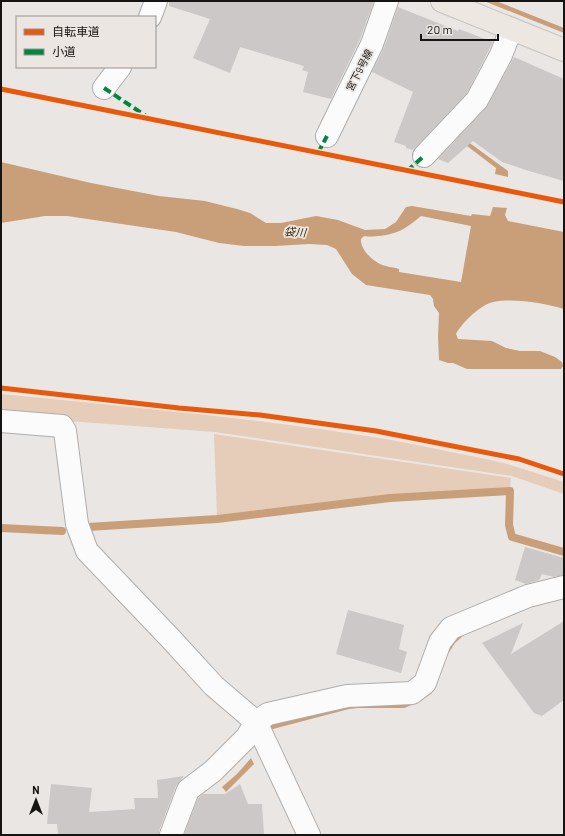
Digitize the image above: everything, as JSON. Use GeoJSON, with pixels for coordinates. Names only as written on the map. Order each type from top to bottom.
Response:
{"type":"FeatureCollection","features":[{"type":"Feature","properties":{"kind":"main road"},"geometry":{"type":"LineString","coordinates":[[442,1],[564,50]]}},
{"type":"Feature","properties":{"kind":"street"},"geometry":{"type":"LineString","coordinates":[[150,16],[156,1]]}},
{"type":"Feature","properties":{"kind":"street","name":"宮下9号線"},"geometry":{"type":"LineString","coordinates":[[330,146],[372,44],[387,1]]}},
{"type":"Feature","properties":{"kind":"street"},"geometry":{"type":"LineString","coordinates":[[424,156],[477,100],[501,56],[511,29]]}},
{"type":"Feature","properties":{"kind":"street"},"geometry":{"type":"LineString","coordinates":[[104,88],[119,68]]}},
{"type":"Feature","properties":{"kind":"street"},"geometry":{"type":"LineString","coordinates":[[1,421],[62,426],[65,431],[76,524],[87,552],[214,686],[256,722],[309,835]]}},
{"type":"Feature","properties":{"kind":"street"},"geometry":{"type":"LineString","coordinates":[[171,835],[188,790],[213,771],[247,737],[256,722],[268,714],[347,696],[412,693],[425,683],[440,642],[451,628],[528,596],[564,587]]}},
{"type":"Feature","properties":{"kind":"path"},"geometry":{"type":"LineString","coordinates":[[1,89],[91,107]]}},
{"type":"Feature","properties":{"kind":"path"},"geometry":{"type":"LineString","coordinates":[[106,110],[310,152]]}},
{"type":"Feature","properties":{"kind":"path"},"geometry":{"type":"LineString","coordinates":[[330,146],[407,171]]}},
{"type":"Feature","properties":{"kind":"path"},"geometry":{"type":"LineString","coordinates":[[431,176],[564,202]]}},
{"type":"Feature","properties":{"kind":"path"},"geometry":{"type":"LineString","coordinates":[[1,388],[179,408],[260,415],[376,431],[519,459],[564,474]]}},
{"type":"Feature","properties":{"kind":"shaded area"},"geometry":{"type":"Polygon","coordinates":[[[1,394],[241,419],[385,439],[504,463],[564,482],[564,494],[512,476],[215,432],[1,416],[1,394]]]}},
{"type":"Feature","properties":{"kind":"shaded area"},"geometry":{"type":"Polygon","coordinates":[[[214,434],[511,478],[510,489],[385,495],[217,515],[214,434]]]}},
{"type":"Feature","properties":{"kind":"water"},"geometry":{"type":"Polygon","coordinates":[[[484,1],[496,1],[564,28],[564,33],[484,1]]]}},
{"type":"Feature","properties":{"kind":"water"},"geometry":{"type":"Polygon","coordinates":[[[456,133],[508,171],[508,177],[495,174],[496,168],[454,136],[456,133]]]}},
{"type":"Feature","properties":{"kind":"water","name":"袋川"},"geometry":{"type":"Polygon","coordinates":[[[1,162],[91,183],[159,196],[205,201],[250,213],[266,223],[281,223],[316,216],[338,220],[365,230],[385,229],[396,222],[406,207],[412,206],[471,216],[472,214],[490,216],[493,207],[507,208],[505,215],[508,221],[564,232],[564,309],[529,302],[493,302],[472,315],[462,325],[456,334],[458,339],[492,341],[506,348],[520,351],[540,351],[555,357],[562,362],[563,366],[561,369],[467,369],[453,363],[439,360],[439,313],[434,306],[433,299],[430,295],[366,285],[352,274],[336,249],[327,245],[309,244],[244,246],[219,243],[176,232],[67,216],[45,216],[1,223],[1,162]],[[421,216],[412,224],[399,231],[387,235],[364,236],[361,239],[361,243],[367,254],[374,260],[382,265],[399,269],[399,272],[461,282],[471,226],[421,216]]]}},
{"type":"Feature","properties":{"kind":"water"},"geometry":{"type":"Polygon","coordinates":[[[531,604],[532,607],[464,635],[455,643],[446,657],[431,694],[419,702],[404,708],[349,709],[269,730],[267,724],[348,703],[399,703],[442,653],[463,632],[531,604]]]}},
{"type":"Feature","properties":{"kind":"water"},"geometry":{"type":"Polygon","coordinates":[[[251,758],[254,764],[226,792],[222,787],[237,774],[251,758]]]}},
{"type":"Feature","properties":{"kind":"building"},"geometry":{"type":"Polygon","coordinates":[[[169,1],[374,1],[360,39],[331,99],[303,92],[308,72],[302,70],[304,66],[240,47],[230,73],[193,58],[210,19],[169,6],[169,1]]]}},
{"type":"Feature","properties":{"kind":"building"},"geometry":{"type":"Polygon","coordinates":[[[398,7],[458,31],[459,29],[493,42],[467,93],[413,150],[394,142],[413,92],[372,72],[384,48],[398,7]]]}},
{"type":"Feature","properties":{"kind":"building"},"geometry":{"type":"Polygon","coordinates":[[[514,57],[564,79],[564,181],[502,162],[473,141],[448,163],[438,159],[486,108],[514,57]]]}},
{"type":"Feature","properties":{"kind":"building"},"geometry":{"type":"Polygon","coordinates":[[[525,547],[564,558],[564,575],[554,577],[542,574],[539,580],[526,584],[515,580],[525,547]]]}},
{"type":"Feature","properties":{"kind":"building"},"geometry":{"type":"Polygon","coordinates":[[[348,610],[404,625],[399,649],[407,652],[401,673],[336,654],[348,610]]]}},
{"type":"Feature","properties":{"kind":"building"},"geometry":{"type":"Polygon","coordinates":[[[564,621],[564,700],[542,716],[534,713],[482,643],[523,623],[511,654],[564,621]]]}},
{"type":"Feature","properties":{"kind":"building"},"geometry":{"type":"Polygon","coordinates":[[[184,776],[176,786],[159,831],[159,835],[58,835],[57,824],[47,824],[51,784],[92,788],[89,812],[135,809],[134,798],[158,798],[157,780],[184,776]]]}},
{"type":"Feature","properties":{"kind":"building"},"geometry":{"type":"Polygon","coordinates":[[[240,784],[248,804],[262,804],[264,835],[184,835],[198,798],[203,794],[225,794],[240,784]]]}},
{"type":"Feature","properties":{"kind":"waterway"},"geometry":{"type":"LineString","coordinates":[[88,527],[217,519],[390,498],[510,491],[509,525],[512,537],[564,552]]}},
{"type":"Feature","properties":{"kind":"waterway"},"geometry":{"type":"LineString","coordinates":[[1,528],[62,531]]}},
{"type":"Feature","properties":{"kind":"marked path"},"geometry":{"type":"LineString","coordinates":[[104,88],[146,116]]}},
{"type":"Feature","properties":{"kind":"marked path"},"geometry":{"type":"LineString","coordinates":[[318,153],[327,136]]}},
{"type":"Feature","properties":{"kind":"marked path"},"geometry":{"type":"LineString","coordinates":[[407,171],[424,156]]}},
{"type":"Feature","properties":{"kind":"cycle path"},"geometry":{"type":"LineString","coordinates":[[1,89],[564,202]]}},
{"type":"Feature","properties":{"kind":"cycle path"},"geometry":{"type":"LineString","coordinates":[[1,388],[179,408],[260,415],[376,431],[519,459],[564,474]]}}]}
